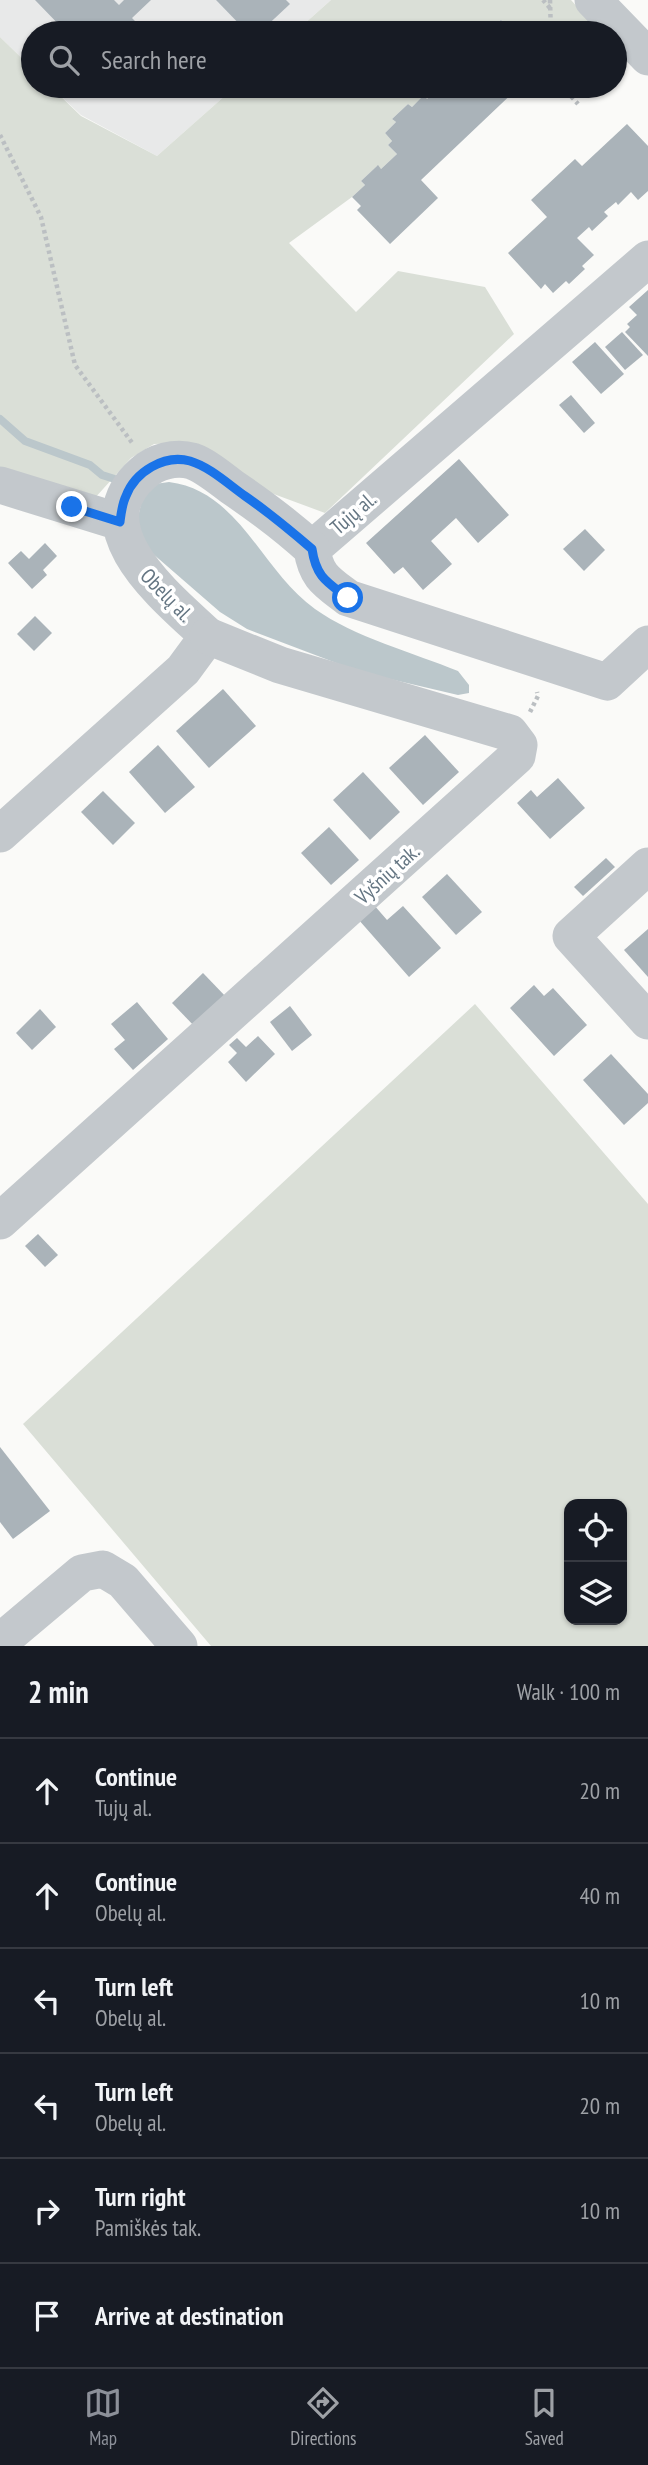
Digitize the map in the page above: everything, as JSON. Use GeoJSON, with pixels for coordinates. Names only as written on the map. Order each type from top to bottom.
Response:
{"type":"FeatureCollection","features":[{"type":"Feature","properties":{"kind":"street"},"geometry":{"type":"LineString","coordinates":[[593,0],[613,21]]}},
{"type":"Feature","properties":{"kind":"street"},"geometry":{"type":"LineString","coordinates":[[627,35],[648,57]]}},
{"type":"Feature","properties":{"kind":"street","name":"Tujų al."},"geometry":{"type":"LineString","coordinates":[[648,258],[312,549],[314,565],[322,578],[348,598],[607,682],[648,644]]}},
{"type":"Feature","properties":{"kind":"street"},"geometry":{"type":"LineString","coordinates":[[0,485],[120,522],[125,497],[134,481],[150,467],[173,459],[192,461],[260,506],[312,549]]}},
{"type":"Feature","properties":{"kind":"street","name":"Obelų al."},"geometry":{"type":"LineString","coordinates":[[0,834],[183,670],[208,636],[137,564],[124,539],[120,522]]}},
{"type":"Feature","properties":{"kind":"street"},"geometry":{"type":"LineString","coordinates":[[208,636],[280,665],[510,733]]}},
{"type":"Feature","properties":{"kind":"street","name":"Vyšnių tak."},"geometry":{"type":"LineString","coordinates":[[0,1221],[517,756],[519,744],[510,733]]}},
{"type":"Feature","properties":{"kind":"street"},"geometry":{"type":"LineString","coordinates":[[648,866],[570,936],[648,1021]]}},
{"type":"Feature","properties":{"kind":"street"},"geometry":{"type":"LineString","coordinates":[[0,1642],[82,1573],[103,1569],[123,1581],[178,1646]]}},
{"type":"Feature","properties":{"kind":"path"},"geometry":{"type":"LineString","coordinates":[[543,0],[551,8]]}},
{"type":"Feature","properties":{"kind":"path"},"geometry":{"type":"LineString","coordinates":[[550,0],[551,21]]}},
{"type":"Feature","properties":{"kind":"path"},"geometry":{"type":"LineString","coordinates":[[573,98],[578,104]]}},
{"type":"Feature","properties":{"kind":"path"},"geometry":{"type":"LineString","coordinates":[[0,135],[41,217],[75,365],[150,467]]}},
{"type":"Feature","properties":{"kind":"path"},"geometry":{"type":"LineString","coordinates":[[510,733],[528,716],[538,696],[524,655]]}},
{"type":"Feature","properties":{"kind":"shaded area"},"geometry":{"type":"Polygon","coordinates":[[[0,0],[331,0],[307,21],[21,21],[21,57],[0,37],[0,0]]]}},
{"type":"Feature","properties":{"kind":"shaded area"},"geometry":{"type":"Polygon","coordinates":[[[331,0],[571,0],[590,21],[501,20],[307,21],[331,0]]]}},
{"type":"Feature","properties":{"kind":"shaded area"},"geometry":{"type":"Polygon","coordinates":[[[0,37],[21,57],[21,98],[62,98],[81,116],[157,156],[222,98],[422,98],[412,107],[408,104],[392,119],[396,122],[385,133],[392,141],[388,145],[397,154],[381,169],[377,166],[361,181],[365,185],[352,197],[289,243],[356,312],[398,271],[485,287],[514,334],[325,513],[271,493],[181,443],[154,444],[131,458],[94,499],[0,469],[0,37]]]}},
{"type":"Feature","properties":{"kind":"shaded area"},"geometry":{"type":"Polygon","coordinates":[[[63,98],[222,98],[157,156],[81,115],[63,98]]]}},
{"type":"Feature","properties":{"kind":"shaded area"},"geometry":{"type":"Polygon","coordinates":[[[169,482],[193,489],[214,500],[249,535],[296,593],[315,609],[366,636],[458,671],[469,685],[469,693],[458,695],[360,672],[247,629],[220,612],[152,553],[141,536],[138,517],[142,500],[155,484],[169,482]]]}},
{"type":"Feature","properties":{"kind":"shaded area"},"geometry":{"type":"Polygon","coordinates":[[[475,1004],[648,1204],[648,1646],[211,1646],[23,1424],[475,1004]]]}},
{"type":"Feature","properties":{"kind":"building"},"geometry":{"type":"Polygon","coordinates":[[[35,0],[114,0],[119,5],[124,0],[151,0],[132,18],[135,21],[55,21],[35,0]]]}},
{"type":"Feature","properties":{"kind":"building"},"geometry":{"type":"Polygon","coordinates":[[[216,0],[286,0],[290,4],[272,21],[236,21],[216,0]]]}},
{"type":"Feature","properties":{"kind":"building"},"geometry":{"type":"Polygon","coordinates":[[[421,98],[507,98],[421,180],[438,198],[390,244],[357,210],[361,206],[352,197],[365,185],[361,181],[378,165],[381,169],[397,154],[388,145],[392,141],[385,133],[396,122],[392,119],[408,104],[412,107],[421,98]]]}},
{"type":"Feature","properties":{"kind":"building"},"geometry":{"type":"Polygon","coordinates":[[[627,124],[648,146],[648,191],[638,200],[631,192],[618,205],[616,202],[604,212],[608,216],[592,231],[589,227],[577,238],[594,255],[582,266],[585,269],[569,284],[566,281],[553,293],[545,284],[541,289],[508,253],[547,217],[531,200],[575,159],[582,166],[627,124]]]}},
{"type":"Feature","properties":{"kind":"building"},"geometry":{"type":"Polygon","coordinates":[[[648,290],[648,356],[625,332],[630,327],[627,324],[637,315],[629,307],[648,290]]]}},
{"type":"Feature","properties":{"kind":"building"},"geometry":{"type":"Polygon","coordinates":[[[622,332],[643,355],[625,370],[605,347],[622,332]]]}},
{"type":"Feature","properties":{"kind":"building"},"geometry":{"type":"Polygon","coordinates":[[[595,342],[624,374],[601,394],[572,362],[595,342]]]}},
{"type":"Feature","properties":{"kind":"building"},"geometry":{"type":"Polygon","coordinates":[[[571,395],[595,423],[584,433],[559,405],[571,395]]]}},
{"type":"Feature","properties":{"kind":"building"},"geometry":{"type":"Polygon","coordinates":[[[459,459],[509,515],[478,543],[456,518],[431,541],[452,564],[423,590],[403,567],[394,574],[366,543],[459,459]]]}},
{"type":"Feature","properties":{"kind":"building"},"geometry":{"type":"Polygon","coordinates":[[[585,529],[605,550],[584,571],[563,549],[585,529]]]}},
{"type":"Feature","properties":{"kind":"building"},"geometry":{"type":"Polygon","coordinates":[[[45,543],[57,556],[43,570],[47,575],[32,589],[8,563],[21,551],[29,559],[45,543]]]}},
{"type":"Feature","properties":{"kind":"building"},"geometry":{"type":"Polygon","coordinates":[[[35,616],[52,633],[34,651],[17,634],[35,616]]]}},
{"type":"Feature","properties":{"kind":"building"},"geometry":{"type":"Polygon","coordinates":[[[223,689],[256,726],[209,768],[176,731],[223,689]]]}},
{"type":"Feature","properties":{"kind":"building"},"geometry":{"type":"Polygon","coordinates":[[[425,735],[459,772],[423,805],[389,768],[425,735]]]}},
{"type":"Feature","properties":{"kind":"building"},"geometry":{"type":"Polygon","coordinates":[[[158,745],[195,787],[165,813],[129,772],[158,745]]]}},
{"type":"Feature","properties":{"kind":"building"},"geometry":{"type":"Polygon","coordinates":[[[363,772],[400,812],[370,840],[333,800],[363,772]]]}},
{"type":"Feature","properties":{"kind":"building"},"geometry":{"type":"Polygon","coordinates":[[[558,778],[585,808],[550,839],[517,803],[531,790],[537,797],[558,778]]]}},
{"type":"Feature","properties":{"kind":"building"},"geometry":{"type":"Polygon","coordinates":[[[103,791],[135,823],[113,845],[81,812],[103,791]]]}},
{"type":"Feature","properties":{"kind":"building"},"geometry":{"type":"Polygon","coordinates":[[[329,827],[359,860],[331,885],[301,853],[329,827]]]}},
{"type":"Feature","properties":{"kind":"building"},"geometry":{"type":"Polygon","coordinates":[[[606,858],[615,867],[583,896],[574,887],[606,858]]]}},
{"type":"Feature","properties":{"kind":"building"},"geometry":{"type":"Polygon","coordinates":[[[447,874],[482,912],[456,935],[422,897],[447,874]]]}},
{"type":"Feature","properties":{"kind":"building"},"geometry":{"type":"Polygon","coordinates":[[[374,905],[387,920],[403,906],[441,948],[409,977],[358,919],[374,905]]]}},
{"type":"Feature","properties":{"kind":"building"},"geometry":{"type":"Polygon","coordinates":[[[648,929],[648,977],[624,950],[648,929]]]}},
{"type":"Feature","properties":{"kind":"building"},"geometry":{"type":"Polygon","coordinates":[[[203,973],[228,999],[197,1029],[172,1003],[203,973]]]}},
{"type":"Feature","properties":{"kind":"building"},"geometry":{"type":"Polygon","coordinates":[[[534,985],[544,996],[553,988],[587,1025],[554,1056],[510,1008],[534,985]]]}},
{"type":"Feature","properties":{"kind":"building"},"geometry":{"type":"Polygon","coordinates":[[[137,1002],[168,1039],[133,1070],[114,1049],[125,1040],[111,1024],[137,1002]]]}},
{"type":"Feature","properties":{"kind":"building"},"geometry":{"type":"Polygon","coordinates":[[[290,1006],[312,1035],[292,1051],[270,1022],[290,1006]]]}},
{"type":"Feature","properties":{"kind":"building"},"geometry":{"type":"Polygon","coordinates":[[[40,1009],[56,1027],[32,1050],[16,1033],[40,1009]]]}},
{"type":"Feature","properties":{"kind":"building"},"geometry":{"type":"Polygon","coordinates":[[[258,1036],[275,1054],[246,1082],[228,1062],[237,1053],[229,1045],[237,1038],[246,1047],[258,1036]]]}},
{"type":"Feature","properties":{"kind":"building"},"geometry":{"type":"Polygon","coordinates":[[[611,1054],[648,1094],[648,1103],[624,1125],[583,1080],[611,1054]]]}},
{"type":"Feature","properties":{"kind":"building"},"geometry":{"type":"Polygon","coordinates":[[[38,1234],[58,1255],[45,1267],[25,1246],[38,1234]]]}},
{"type":"Feature","properties":{"kind":"building"},"geometry":{"type":"Polygon","coordinates":[[[0,1447],[50,1511],[13,1539],[0,1522],[0,1447]]]}},
{"type":"Feature","properties":{"kind":"waterway"},"geometry":{"type":"LineString","coordinates":[[0,419],[25,441],[90,465],[102,475],[121,481]]}},
{"type":"Feature","properties":{"kind":"route"},"geometry":{"type":"LineString","coordinates":[[72,507],[120,522],[125,497],[134,481],[150,467],[173,459],[192,461],[282,522],[312,549],[314,565],[322,578],[348,598]]}}]}
